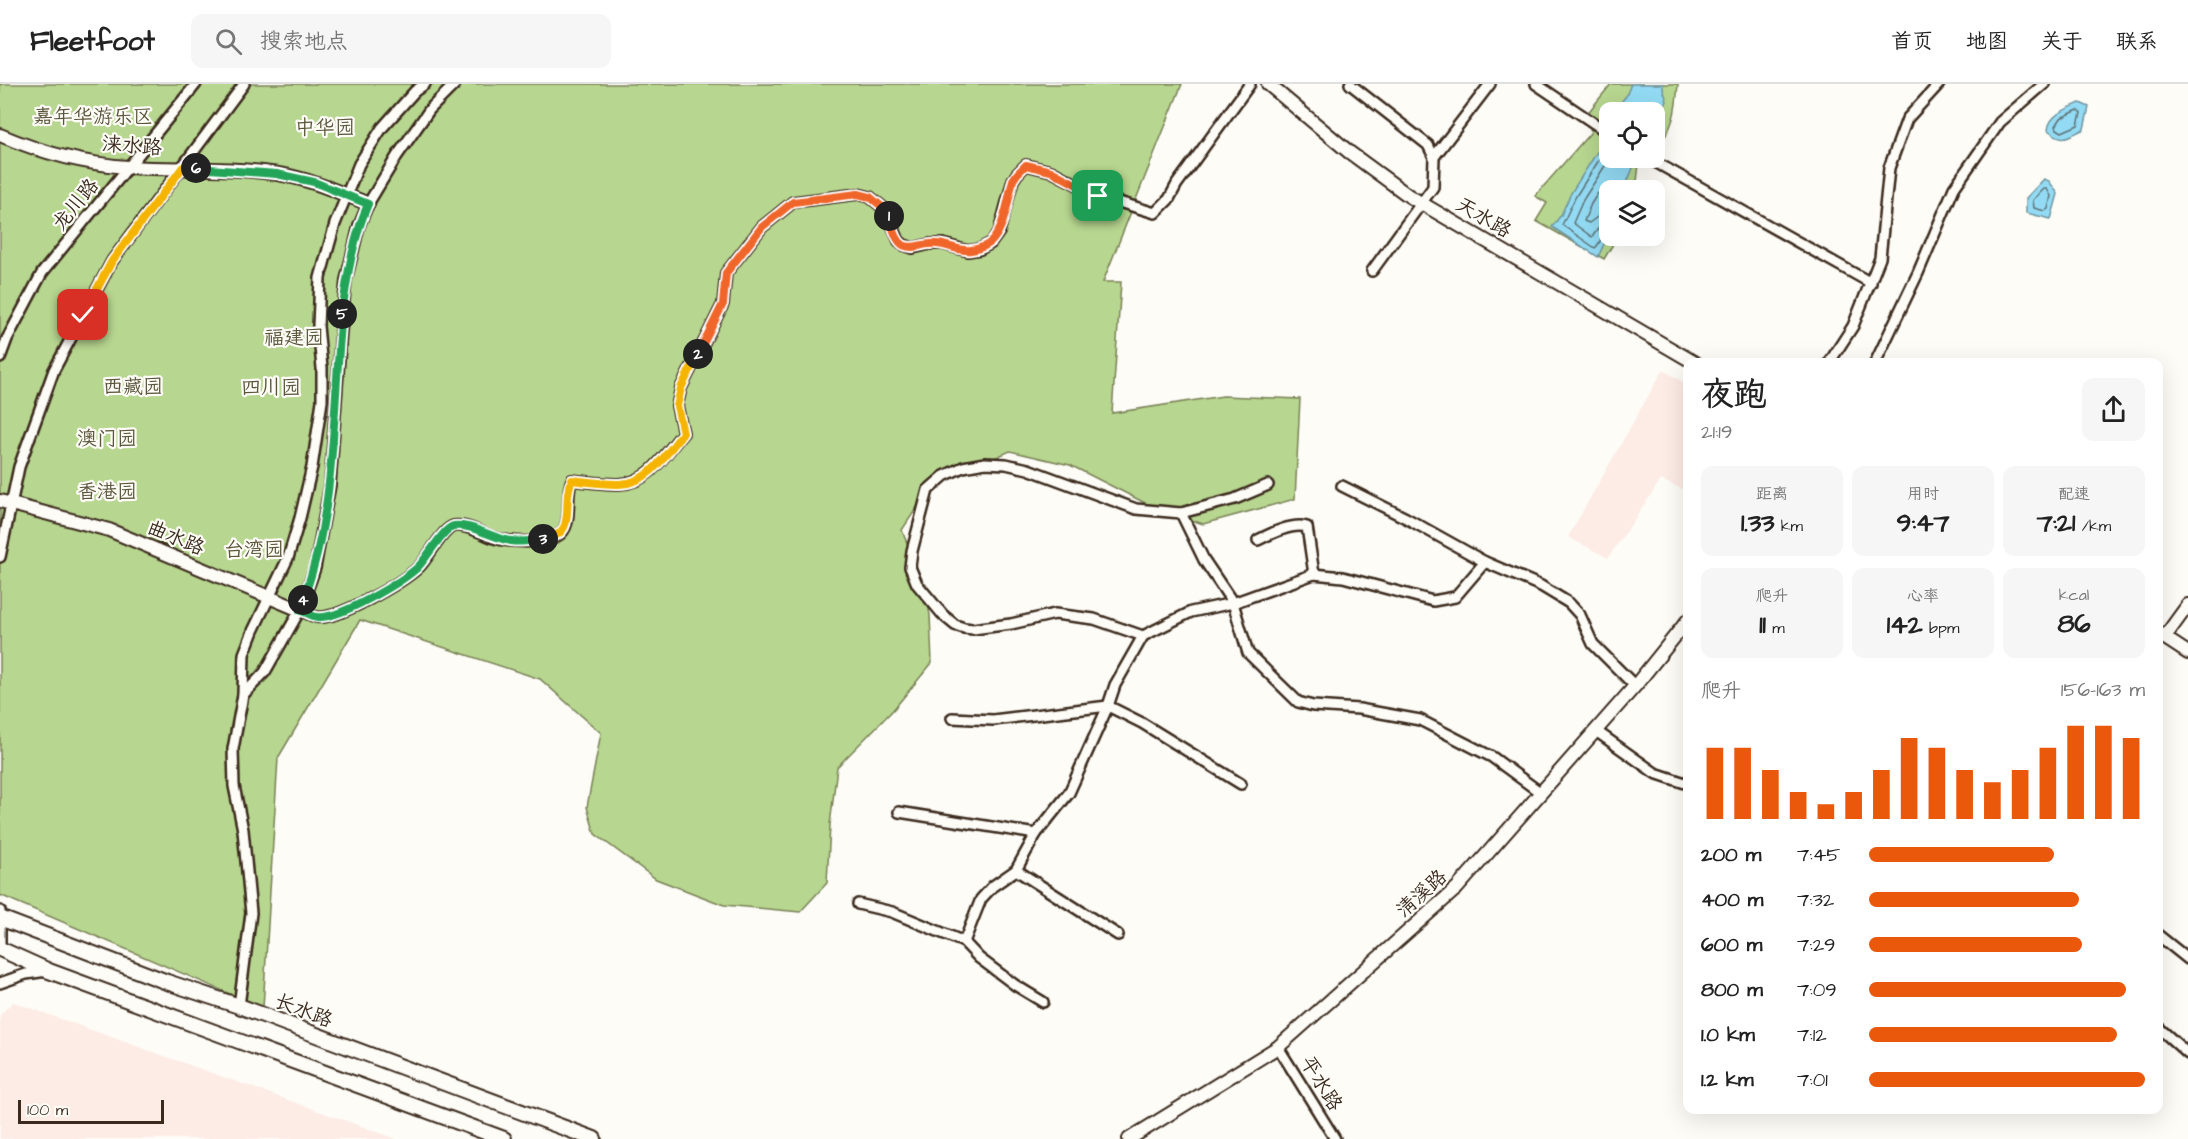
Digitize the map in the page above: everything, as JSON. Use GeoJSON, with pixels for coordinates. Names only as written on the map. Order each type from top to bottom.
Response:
{"type":"FeatureCollection","features":[{"type":"Feature","properties":{"kind":"main road","name":"长水路"},"geometry":{"type":"LineString","coordinates":[[0,916],[167,982],[239,1006],[594,1139]]}},
{"type":"Feature","properties":{"kind":"main road"},"geometry":{"type":"LineString","coordinates":[[0,948],[49,970],[504,1139]]}},
{"type":"Feature","properties":{"kind":"street","name":"龙川路"},"geometry":{"type":"LineString","coordinates":[[0,358],[7,339],[42,273],[196,84]]}},
{"type":"Feature","properties":{"kind":"street"},"geometry":{"type":"LineString","coordinates":[[0,557],[5,502],[20,467],[54,370],[112,261],[244,84]]}},
{"type":"Feature","properties":{"kind":"street"},"geometry":{"type":"LineString","coordinates":[[239,1006],[251,913],[243,830],[234,786],[233,748],[243,695],[244,654],[290,550],[312,467],[322,401],[318,326],[320,278],[346,195],[359,164],[382,128],[415,91],[425,84]]}},
{"type":"Feature","properties":{"kind":"street"},"geometry":{"type":"LineString","coordinates":[[243,695],[265,672],[300,610],[315,568],[330,485],[340,332],[346,280],[359,226],[368,204],[397,156],[424,118],[455,84]]}},
{"type":"Feature","properties":{"kind":"street"},"geometry":{"type":"LineString","coordinates":[[300,610],[316,617],[333,616],[374,596],[417,568],[433,551],[442,534],[452,526],[461,526],[513,542],[558,536],[563,531],[567,519],[569,485],[572,480],[621,485],[634,482],[646,475],[683,433],[677,406],[681,388],[723,304],[726,273],[762,227],[793,202],[858,194],[870,197],[886,210],[899,241],[904,245],[913,248],[937,244],[968,251],[980,249],[991,243],[999,232],[1013,180],[1026,165],[1051,171],[1098,196],[1155,213],[1169,199],[1177,184],[1250,84]]}},
{"type":"Feature","properties":{"kind":"street","name":"天水路"},"geometry":{"type":"LineString","coordinates":[[1269,84],[1348,152],[1422,203],[1686,358]]}},
{"type":"Feature","properties":{"kind":"street"},"geometry":{"type":"LineString","coordinates":[[1350,84],[1428,145],[1434,157],[1433,187],[1372,271]]}},
{"type":"Feature","properties":{"kind":"street"},"geometry":{"type":"LineString","coordinates":[[1434,157],[1490,84]]}},
{"type":"Feature","properties":{"kind":"street"},"geometry":{"type":"LineString","coordinates":[[1536,84],[1599,128]]}},
{"type":"Feature","properties":{"kind":"street"},"geometry":{"type":"LineString","coordinates":[[1832,358],[1853,326],[1880,258],[1889,168],[1907,119],[1939,84]]}},
{"type":"Feature","properties":{"kind":"street"},"geometry":{"type":"LineString","coordinates":[[1877,358],[1918,273],[1954,188],[2000,122],[2044,84]]}},
{"type":"Feature","properties":{"kind":"street","name":"涞水路"},"geometry":{"type":"LineString","coordinates":[[0,135],[28,147],[94,162],[277,174],[314,182],[368,204]]}},
{"type":"Feature","properties":{"kind":"street"},"geometry":{"type":"LineString","coordinates":[[1665,167],[1871,282]]}},
{"type":"Feature","properties":{"kind":"street"},"geometry":{"type":"LineString","coordinates":[[1143,636],[1094,619],[1055,614],[1011,624],[973,629],[955,625],[943,615],[917,584],[910,567],[928,490],[944,476],[963,467],[985,463],[1006,464],[1028,469],[1136,509],[1181,513],[1235,499],[1268,485]]}},
{"type":"Feature","properties":{"kind":"street"},"geometry":{"type":"LineString","coordinates":[[1342,486],[1485,562],[1541,586],[1569,603],[1580,615],[1593,644],[1635,686]]}},
{"type":"Feature","properties":{"kind":"street","name":"曲水路"},"geometry":{"type":"LineString","coordinates":[[5,502],[109,530],[300,610]]}},
{"type":"Feature","properties":{"kind":"street"},"geometry":{"type":"LineString","coordinates":[[1181,513],[1204,560],[1233,603],[1248,653],[1298,702],[1313,706],[1359,709],[1420,720],[1492,757],[1541,793]]}},
{"type":"Feature","properties":{"kind":"street"},"geometry":{"type":"LineString","coordinates":[[1258,540],[1272,533],[1301,525],[1307,527],[1314,574]]}},
{"type":"Feature","properties":{"kind":"street"},"geometry":{"type":"LineString","coordinates":[[964,942],[981,899],[993,886],[1016,870],[1036,834],[1069,794],[1115,685],[1143,636],[1191,612],[1233,603],[1314,574],[1343,577],[1433,601],[1455,597],[1485,562]]}},
{"type":"Feature","properties":{"kind":"street"},"geometry":{"type":"LineString","coordinates":[[2163,635],[2188,604]]}},
{"type":"Feature","properties":{"kind":"street","name":"清溪路"},"geometry":{"type":"LineString","coordinates":[[1129,1139],[1278,1047],[1457,888],[1635,686],[1683,626]]}},
{"type":"Feature","properties":{"kind":"street"},"geometry":{"type":"LineString","coordinates":[[2163,640],[2188,653]]}},
{"type":"Feature","properties":{"kind":"street"},"geometry":{"type":"LineString","coordinates":[[952,718],[993,720],[1108,706],[1142,723],[1241,784]]}},
{"type":"Feature","properties":{"kind":"street"},"geometry":{"type":"LineString","coordinates":[[1596,731],[1655,773],[1683,782]]}},
{"type":"Feature","properties":{"kind":"street"},"geometry":{"type":"LineString","coordinates":[[898,812],[1036,834]]}},
{"type":"Feature","properties":{"kind":"street"},"geometry":{"type":"LineString","coordinates":[[1016,870],[1118,935]]}},
{"type":"Feature","properties":{"kind":"street"},"geometry":{"type":"LineString","coordinates":[[858,904],[892,912],[964,942],[979,958],[1015,985],[1043,1002]]}},
{"type":"Feature","properties":{"kind":"street"},"geometry":{"type":"LineString","coordinates":[[0,916],[0,948]]}},
{"type":"Feature","properties":{"kind":"street"},"geometry":{"type":"LineString","coordinates":[[2163,939],[2188,959]]}},
{"type":"Feature","properties":{"kind":"street"},"geometry":{"type":"LineString","coordinates":[[0,983],[26,974],[49,970]]}},
{"type":"Feature","properties":{"kind":"street"},"geometry":{"type":"LineString","coordinates":[[2163,1032],[2188,1054]]}},
{"type":"Feature","properties":{"kind":"street","name":"平水路"},"geometry":{"type":"LineString","coordinates":[[1278,1047],[1335,1139]]}},
{"type":"Feature","properties":{"kind":"shaded area"},"geometry":{"type":"Polygon","coordinates":[[[1663,370],[1683,382],[1683,489],[1661,480],[1608,558],[1568,537],[1663,370]]]}},
{"type":"Feature","properties":{"kind":"shaded area"},"geometry":{"type":"Polygon","coordinates":[[[13,1002],[397,1139],[0,1139],[0,1015],[13,1002]]]}},
{"type":"Feature","properties":{"kind":"green space"},"geometry":{"type":"Polygon","coordinates":[[[0,84],[1182,84],[1103,282],[1121,282],[1112,413],[1223,396],[1300,399],[1295,499],[1203,524],[1153,507],[1070,465],[1010,451],[931,486],[902,530],[926,593],[930,615],[932,663],[893,710],[837,767],[830,825],[827,883],[800,912],[724,905],[656,879],[595,834],[587,807],[601,733],[540,679],[360,620],[278,758],[263,1008],[0,895],[0,84]]]}},
{"type":"Feature","properties":{"kind":"green space"},"geometry":{"type":"Polygon","coordinates":[[[1611,84],[1678,84],[1673,119],[1665,136],[1665,102],[1599,102],[1599,168],[1639,168],[1637,180],[1599,180],[1599,246],[1612,246],[1604,259],[1536,221],[1547,203],[1535,196],[1591,132],[1587,114],[1611,84]]]}},
{"type":"Feature","properties":{"kind":"water"},"geometry":{"type":"Polygon","coordinates":[[[1631,84],[1663,84],[1667,101],[1665,105],[1665,102],[1621,102],[1631,84]]]}},
{"type":"Feature","properties":{"kind":"water"},"geometry":{"type":"Polygon","coordinates":[[[2080,103],[2089,107],[2084,129],[2062,138],[2048,130],[2055,116],[2080,103]]]}},
{"type":"Feature","properties":{"kind":"water"},"geometry":{"type":"Polygon","coordinates":[[[1599,149],[1599,168],[1633,168],[1628,180],[1599,180],[1599,246],[1603,246],[1598,257],[1552,227],[1561,215],[1571,193],[1599,149]]]}},
{"type":"Feature","properties":{"kind":"water"},"geometry":{"type":"Polygon","coordinates":[[[2044,179],[2049,181],[2058,194],[2051,219],[2026,213],[2026,198],[2044,179]]]}},
{"type":"Feature","properties":{"kind":"route"},"geometry":{"type":"LineString","coordinates":[[83,315],[112,261],[183,167],[277,174],[314,182],[368,204],[359,226],[346,280],[340,332],[330,485],[315,568],[300,610],[316,617],[333,616],[400,581],[417,568],[433,551],[442,534],[452,526],[461,526],[513,542],[548,539],[558,536],[563,531],[567,519],[569,485],[572,480],[621,485],[634,482],[646,475],[683,433],[677,406],[681,388],[723,304],[726,273],[762,227],[793,202],[858,194],[870,197],[886,210],[899,241],[904,245],[913,248],[943,244],[968,251],[980,249],[991,243],[999,232],[1013,180],[1026,165],[1051,171],[1098,196]]}},
{"type":"Feature","properties":{"kind":"park label","name":"嘉年华游乐区"},"geometry":{"type":"Point","coordinates":[93,116]}},
{"type":"Feature","properties":{"kind":"park label","name":"中华园"},"geometry":{"type":"Point","coordinates":[325,127]}},
{"type":"Feature","properties":{"kind":"park label","name":"福建园"},"geometry":{"type":"Point","coordinates":[294,337]}},
{"type":"Feature","properties":{"kind":"park label","name":"西藏园"},"geometry":{"type":"Point","coordinates":[133,386]}},
{"type":"Feature","properties":{"kind":"park label","name":"四川园"},"geometry":{"type":"Point","coordinates":[271,387]}},
{"type":"Feature","properties":{"kind":"park label","name":"澳门园"},"geometry":{"type":"Point","coordinates":[107,438]}},
{"type":"Feature","properties":{"kind":"park label","name":"香港园"},"geometry":{"type":"Point","coordinates":[107,491]}},
{"type":"Feature","properties":{"kind":"park label","name":"台湾园"},"geometry":{"type":"Point","coordinates":[254,549]}}]}
